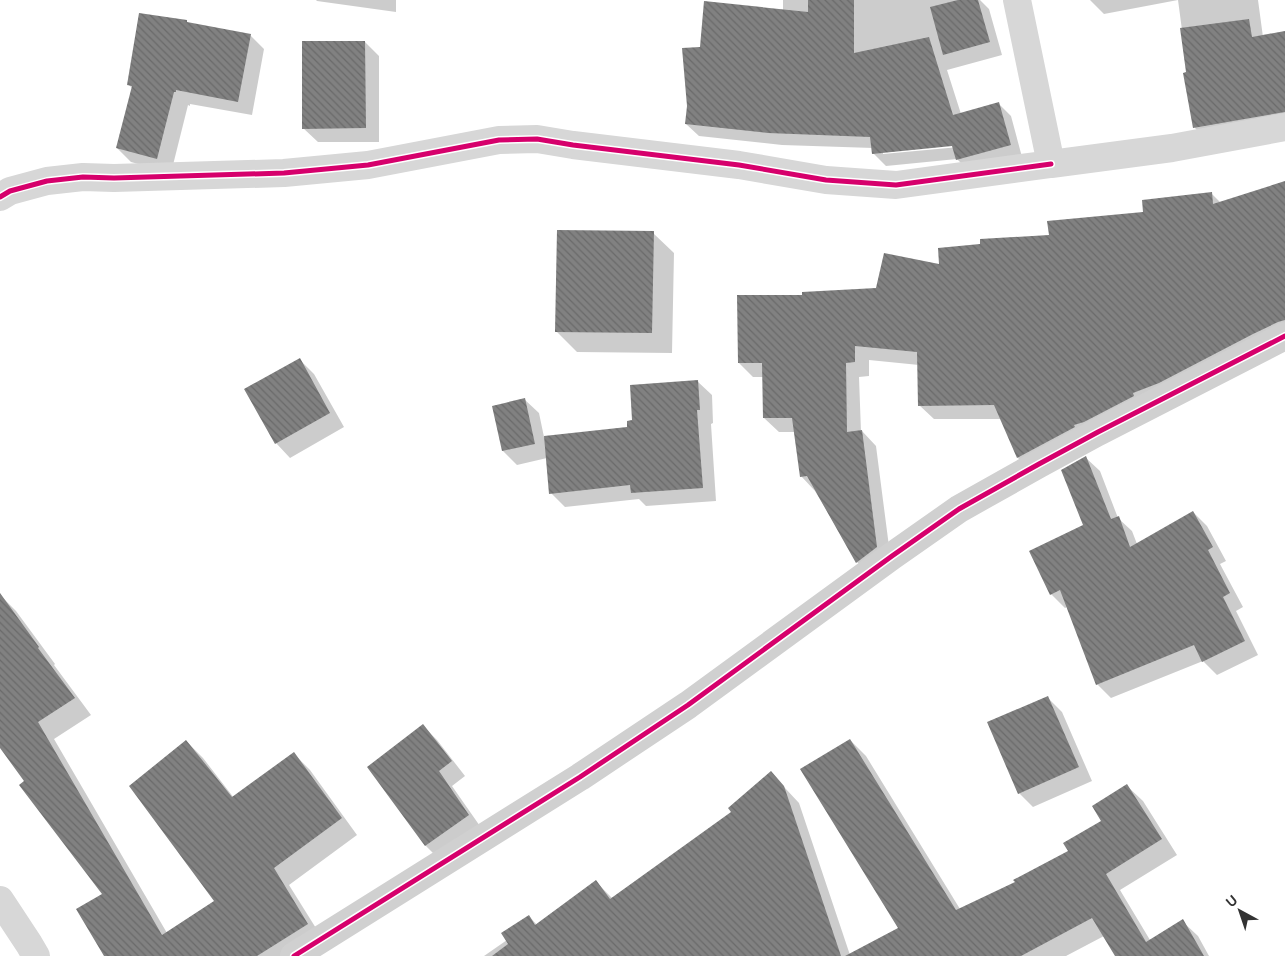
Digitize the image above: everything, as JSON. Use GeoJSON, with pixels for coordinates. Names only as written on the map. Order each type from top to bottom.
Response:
{"type":"FeatureCollection","features":[{"type":"Feature","properties":{"kind":"street"},"geometry":{"type":"LineString","coordinates":[[1016,0],[1051,164]]}},
{"type":"Feature","properties":{"kind":"street"},"geometry":{"type":"LineString","coordinates":[[0,197],[10,191],[47,181],[83,177],[114,178],[284,173],[368,164],[499,140],[537,139],[740,165],[826,180],[896,185],[1172,148],[1285,128]]}},
{"type":"Feature","properties":{"kind":"street"},"geometry":{"type":"LineString","coordinates":[[294,956],[580,777],[688,705],[959,509],[1098,432],[1285,336]]}},
{"type":"Feature","properties":{"kind":"street"},"geometry":{"type":"LineString","coordinates":[[0,900],[36,956]]}},
{"type":"Feature","properties":{"kind":"building"},"geometry":{"type":"Polygon","coordinates":[[[808,0],[854,0],[854,53],[929,37],[953,115],[999,102],[1011,145],[956,160],[952,146],[872,154],[870,137],[768,133],[685,124],[687,106],[682,48],[700,47],[704,1],[808,12],[808,0]]]}},
{"type":"Feature","properties":{"kind":"building"},"geometry":{"type":"Polygon","coordinates":[[[958,0],[978,0],[990,42],[943,55],[930,7],[958,0]]]}},
{"type":"Feature","properties":{"kind":"building"},"geometry":{"type":"Polygon","coordinates":[[[139,13],[187,20],[187,22],[251,34],[238,102],[176,90],[157,159],[116,148],[132,86],[127,85],[139,13]]]}},
{"type":"Feature","properties":{"kind":"building"},"geometry":{"type":"Polygon","coordinates":[[[1249,19],[1252,37],[1285,31],[1285,112],[1193,128],[1183,73],[1186,72],[1180,28],[1249,19]]]}},
{"type":"Feature","properties":{"kind":"building"},"geometry":{"type":"Polygon","coordinates":[[[302,41],[365,41],[366,128],[302,129],[302,41]]]}},
{"type":"Feature","properties":{"kind":"building"},"geometry":{"type":"Polygon","coordinates":[[[1285,181],[1285,320],[1253,334],[1159,383],[1133,393],[1134,396],[1084,422],[1074,425],[1075,427],[1017,458],[994,405],[918,406],[917,352],[855,346],[855,362],[846,363],[847,432],[862,430],[877,547],[856,563],[807,476],[800,477],[792,418],[763,418],[762,363],[738,363],[737,295],[802,295],[802,292],[876,288],[884,253],[939,264],[938,248],[980,244],[980,239],[1049,235],[1047,221],[1143,212],[1142,200],[1212,192],[1213,204],[1285,181]]]}},
{"type":"Feature","properties":{"kind":"building"},"geometry":{"type":"Polygon","coordinates":[[[557,230],[654,231],[652,333],[555,332],[557,230]]]}},
{"type":"Feature","properties":{"kind":"building"},"geometry":{"type":"Polygon","coordinates":[[[300,358],[330,413],[275,444],[244,389],[300,358]]]}},
{"type":"Feature","properties":{"kind":"building"},"geometry":{"type":"Polygon","coordinates":[[[698,380],[700,410],[697,410],[703,488],[631,493],[630,485],[549,494],[544,436],[627,427],[627,421],[632,420],[630,385],[698,380]]]}},
{"type":"Feature","properties":{"kind":"building"},"geometry":{"type":"Polygon","coordinates":[[[525,398],[535,444],[502,451],[492,406],[525,398]]]}},
{"type":"Feature","properties":{"kind":"building"},"geometry":{"type":"Polygon","coordinates":[[[1086,456],[1111,519],[1119,516],[1130,547],[1193,511],[1213,547],[1208,550],[1230,593],[1223,597],[1245,641],[1202,662],[1194,645],[1096,685],[1060,590],[1050,595],[1029,551],[1083,525],[1061,470],[1086,456]]]}},
{"type":"Feature","properties":{"kind":"building"},"geometry":{"type":"Polygon","coordinates":[[[0,593],[75,698],[38,722],[162,935],[214,901],[129,786],[186,740],[232,797],[294,752],[342,818],[274,868],[308,924],[257,956],[104,956],[76,909],[102,894],[19,785],[24,781],[0,748],[0,593]]]}},
{"type":"Feature","properties":{"kind":"building"},"geometry":{"type":"Polygon","coordinates":[[[1048,696],[1079,767],[1018,794],[987,722],[1048,696]]]}},
{"type":"Feature","properties":{"kind":"building"},"geometry":{"type":"Polygon","coordinates":[[[423,724],[452,761],[439,771],[469,815],[425,846],[367,767],[423,724]]]}},
{"type":"Feature","properties":{"kind":"building"},"geometry":{"type":"Polygon","coordinates":[[[850,739],[956,910],[1015,882],[1013,880],[1068,851],[1063,843],[1101,821],[1092,806],[1127,784],[1162,839],[1106,874],[1146,942],[1183,919],[1204,956],[1115,956],[1092,918],[1021,956],[845,956],[898,928],[800,769],[850,739]]]}},
{"type":"Feature","properties":{"kind":"building"},"geometry":{"type":"Polygon","coordinates":[[[771,771],[784,786],[841,956],[492,956],[508,944],[501,933],[529,915],[535,925],[596,880],[610,899],[731,812],[728,808],[771,771]]]}},
{"type":"Feature","properties":{"kind":"cycle path"},"geometry":{"type":"LineString","coordinates":[[0,197],[10,191],[47,181],[83,177],[114,178],[284,173],[368,165],[499,140],[537,139],[739,165],[826,180],[896,185],[1051,164]]}},
{"type":"Feature","properties":{"kind":"cycle path"},"geometry":{"type":"LineString","coordinates":[[294,956],[580,777],[688,705],[959,509],[1098,432],[1285,336]]}}]}
